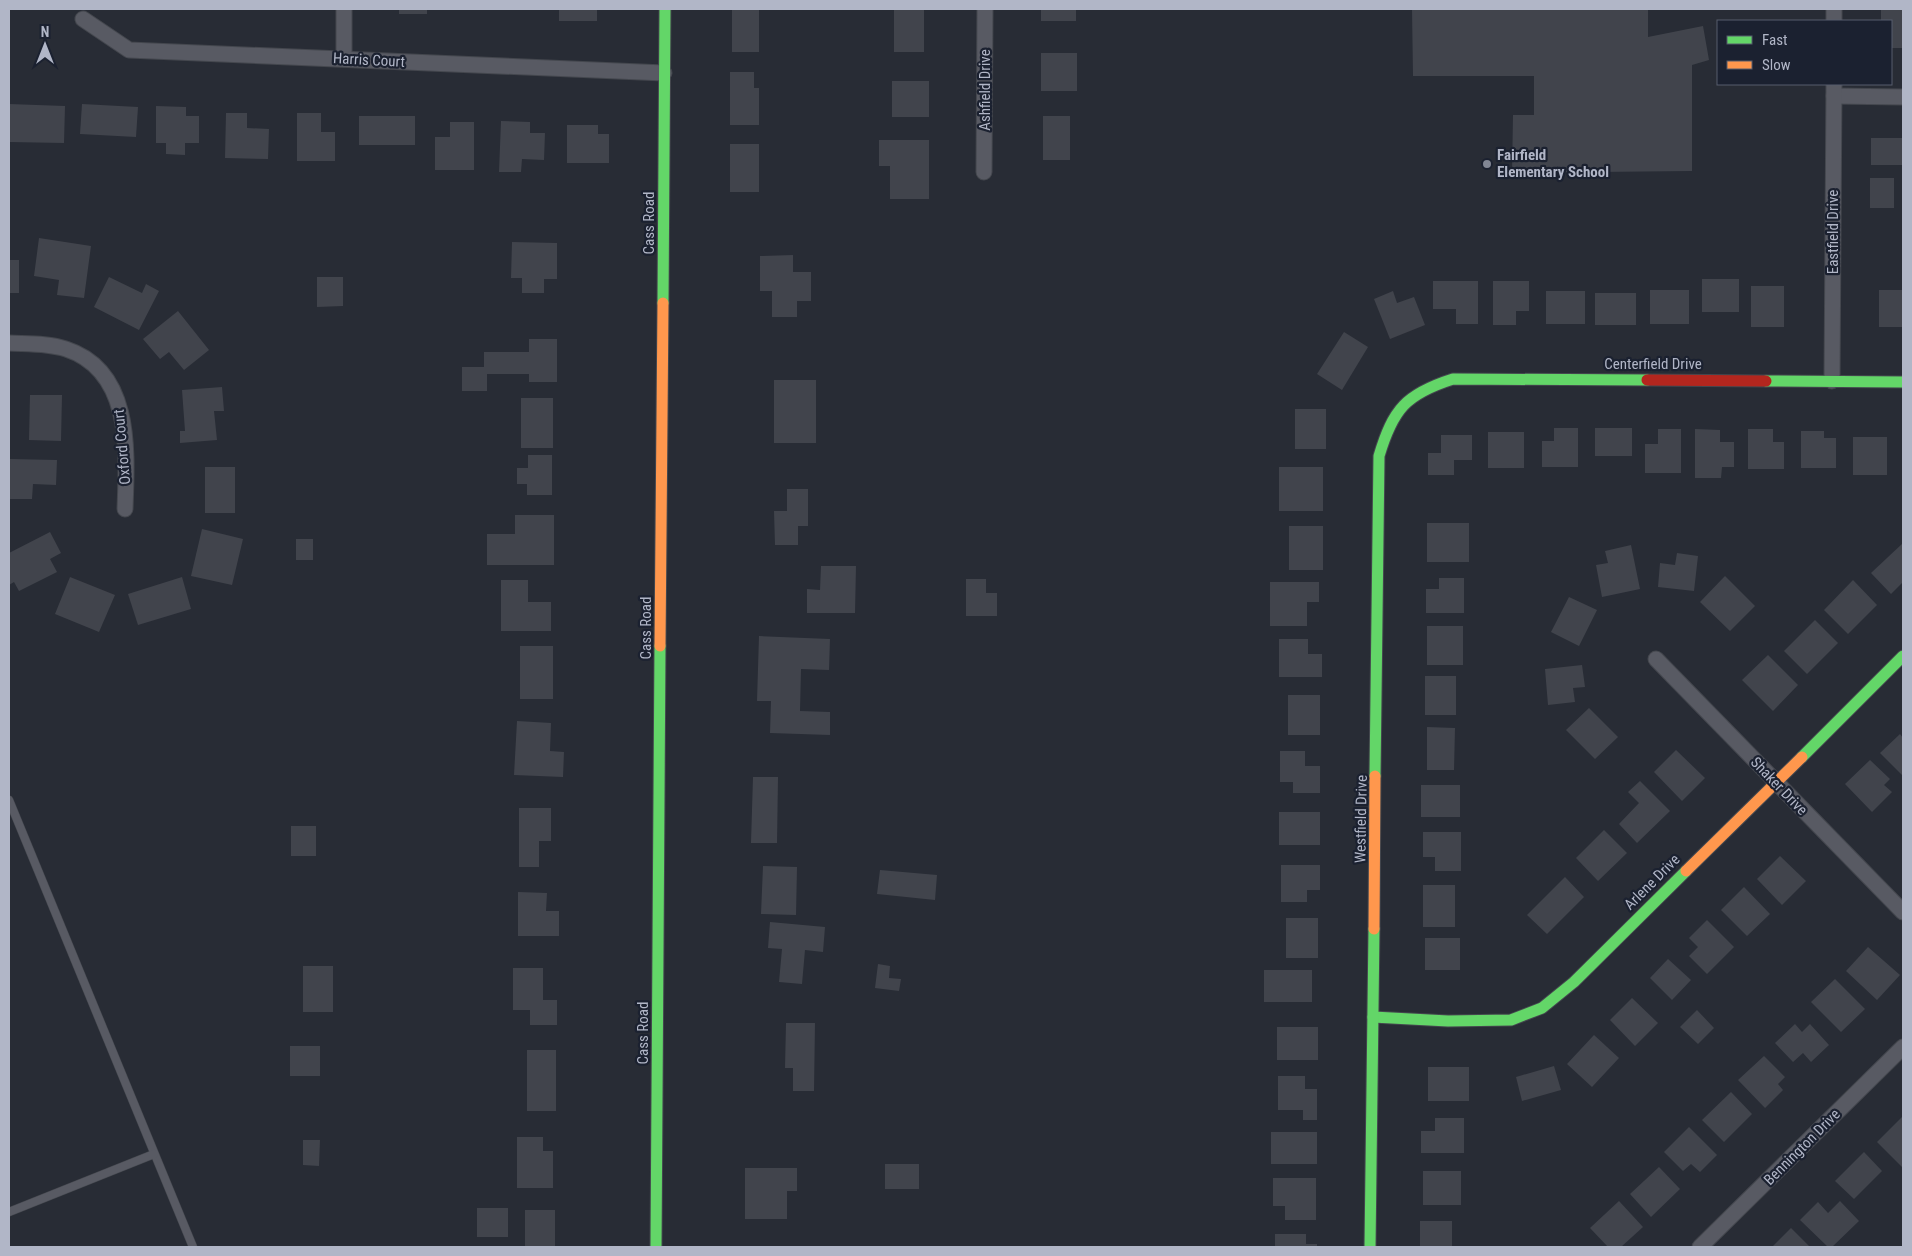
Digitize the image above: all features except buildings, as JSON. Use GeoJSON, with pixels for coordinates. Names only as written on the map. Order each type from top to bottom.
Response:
{"type":"FeatureCollection","features":[{"type":"Feature","properties":{"kind":"street"},"geometry":{"type":"LineString","coordinates":[[344,9],[344,58]]}},
{"type":"Feature","properties":{"kind":"street","name":"Cass Road"},"geometry":{"type":"LineString","coordinates":[[656,1247],[665,9]]}},
{"type":"Feature","properties":{"kind":"street","name":"Ashfield Drive"},"geometry":{"type":"LineString","coordinates":[[984,172],[986,9]]}},
{"type":"Feature","properties":{"kind":"street","name":"Harris Court"},"geometry":{"type":"LineString","coordinates":[[83,19],[129,50],[664,73]]}},
{"type":"Feature","properties":{"kind":"street"},"geometry":{"type":"LineString","coordinates":[[1834,90],[1903,97]]}},
{"type":"Feature","properties":{"kind":"street","name":"Eastfield Drive"},"geometry":{"type":"LineString","coordinates":[[1832,381],[1834,90]]}},
{"type":"Feature","properties":{"kind":"street","name":"Oxford Court"},"geometry":{"type":"LineString","coordinates":[[9,343],[50,345],[67,349],[95,364],[105,376],[118,398],[122,423],[126,474],[125,508]]}},
{"type":"Feature","properties":{"kind":"street","name":"Centerfield Drive"},"geometry":{"type":"LineString","coordinates":[[1408,399],[1433,384],[1453,379],[1903,382]]}},
{"type":"Feature","properties":{"kind":"street","name":"Westfield Drive"},"geometry":{"type":"LineString","coordinates":[[1370,1247],[1379,456],[1385,434],[1397,413],[1408,399]]}},
{"type":"Feature","properties":{"kind":"street","name":"Arlene Drive"},"geometry":{"type":"LineString","coordinates":[[1374,1017],[1448,1021],[1511,1020],[1542,1008],[1574,982],[1903,656]]}},
{"type":"Feature","properties":{"kind":"street","name":"Shaker Drive"},"geometry":{"type":"LineString","coordinates":[[1656,659],[1903,912]]}},
{"type":"Feature","properties":{"kind":"street","name":"Bennington Drive"},"geometry":{"type":"LineString","coordinates":[[1700,1247],[1903,1046]]}},
{"type":"Feature","properties":{"kind":"lane"},"geometry":{"type":"LineString","coordinates":[[9,800],[193,1247]]}},
{"type":"Feature","properties":{"kind":"lane"},"geometry":{"type":"LineString","coordinates":[[9,1212],[154,1154]]}},
{"type":"Feature","properties":{"kind":"traffic: fast"},"geometry":{"type":"LineString","coordinates":[[663,303],[665,9]]}},
{"type":"Feature","properties":{"kind":"traffic: fast"},"geometry":{"type":"LineString","coordinates":[[1375,776],[1379,456],[1384,440],[1396,415],[1413,398],[1424,391],[1453,379],[1647,380]]}},
{"type":"Feature","properties":{"kind":"traffic: fast"},"geometry":{"type":"LineString","coordinates":[[1766,381],[1903,382]]}},
{"type":"Feature","properties":{"kind":"traffic: fast"},"geometry":{"type":"LineString","coordinates":[[656,1247],[660,646]]}},
{"type":"Feature","properties":{"kind":"traffic: fast"},"geometry":{"type":"LineString","coordinates":[[1802,757],[1903,656]]}},
{"type":"Feature","properties":{"kind":"traffic: fast"},"geometry":{"type":"LineString","coordinates":[[1373,1017],[1448,1021],[1511,1020],[1542,1008],[1574,982],[1686,871]]}},
{"type":"Feature","properties":{"kind":"traffic: fast"},"geometry":{"type":"LineString","coordinates":[[1370,1247],[1374,929]]}},
{"type":"Feature","properties":{"kind":"traffic: slow"},"geometry":{"type":"LineString","coordinates":[[660,646],[663,303]]}},
{"type":"Feature","properties":{"kind":"traffic: slow"},"geometry":{"type":"LineString","coordinates":[[1686,871],[1802,757]]}},
{"type":"Feature","properties":{"kind":"traffic: slow"},"geometry":{"type":"LineString","coordinates":[[1374,929],[1375,776]]}},
{"type":"Feature","properties":{"kind":"traffic: jam"},"geometry":{"type":"LineString","coordinates":[[1647,380],[1766,381]]}},
{"type":"Feature","properties":{"kind":"place","name":"Fairfield Elementary School"},"geometry":{"type":"Point","coordinates":[1487,164]}}]}
